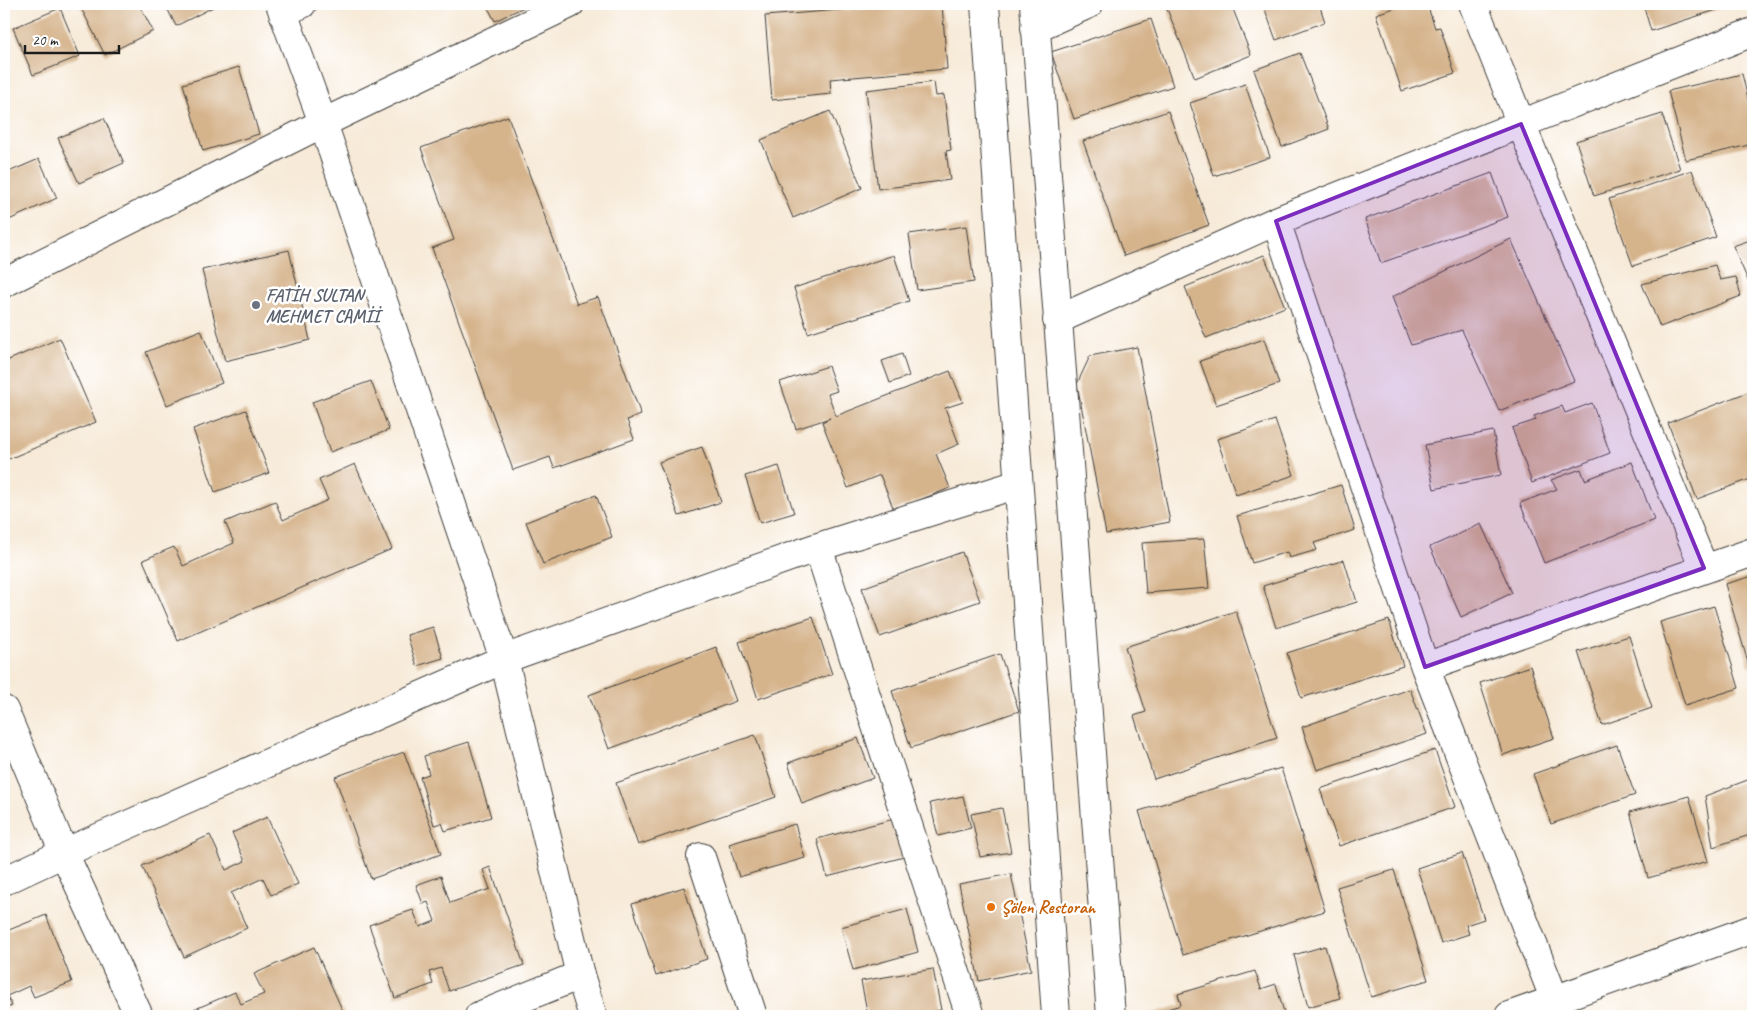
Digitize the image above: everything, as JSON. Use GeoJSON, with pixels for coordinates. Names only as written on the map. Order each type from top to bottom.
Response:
{"type":"FeatureCollection","features":[{"type":"Feature","properties":{"kind":"street"},"geometry":{"type":"LineString","coordinates":[[4,284],[324,123],[570,4]]}},
{"type":"Feature","properties":{"kind":"street"},"geometry":{"type":"LineString","coordinates":[[985,4],[1056,1016]]}},
{"type":"Feature","properties":{"kind":"street"},"geometry":{"type":"LineString","coordinates":[[1090,4],[1034,16],[1111,1016]]}},
{"type":"Feature","properties":{"kind":"street"},"geometry":{"type":"LineString","coordinates":[[1473,4],[1704,568]]}},
{"type":"Feature","properties":{"kind":"street"},"geometry":{"type":"LineString","coordinates":[[288,7],[324,123],[504,658],[580,975],[593,1016]]}},
{"type":"Feature","properties":{"kind":"street"},"geometry":{"type":"LineString","coordinates":[[1057,320],[1276,221],[1753,32]]}},
{"type":"Feature","properties":{"kind":"street"},"geometry":{"type":"LineString","coordinates":[[1276,221],[1425,667],[1558,1008]]}},
{"type":"Feature","properties":{"kind":"street"},"geometry":{"type":"LineString","coordinates":[[4,881],[504,658],[818,547],[1018,484]]}},
{"type":"Feature","properties":{"kind":"street"},"geometry":{"type":"LineString","coordinates":[[818,547],[970,1016]]}},
{"type":"Feature","properties":{"kind":"street"},"geometry":{"type":"LineString","coordinates":[[1425,667],[1753,552]]}},
{"type":"Feature","properties":{"kind":"street"},"geometry":{"type":"LineString","coordinates":[[4,710],[64,853],[139,1016]]}},
{"type":"Feature","properties":{"kind":"street"},"geometry":{"type":"LineString","coordinates":[[701,857],[753,1016]]}},
{"type":"Feature","properties":{"kind":"street"},"geometry":{"type":"LineString","coordinates":[[1509,1016],[1558,1008],[1753,928]]}},
{"type":"Feature","properties":{"kind":"street"},"geometry":{"type":"LineString","coordinates":[[479,1016],[580,975]]}},
{"type":"Feature","properties":{"kind":"highlighted area"},"geometry":{"type":"Polygon","coordinates":[[[1521,124],[1704,568],[1425,667],[1276,221],[1521,124]]]}},
{"type":"Feature","properties":{"kind":"building"},"geometry":{"type":"Polygon","coordinates":[[[79,4],[139,4],[153,31],[105,55],[79,4]]]}},
{"type":"Feature","properties":{"kind":"building"},"geometry":{"type":"Polygon","coordinates":[[[165,4],[219,4],[176,26],[165,4]]]}},
{"type":"Feature","properties":{"kind":"building"},"geometry":{"type":"Polygon","coordinates":[[[486,4],[530,4],[495,21],[486,4]]]}},
{"type":"Feature","properties":{"kind":"building"},"geometry":{"type":"Polygon","coordinates":[[[914,4],[942,4],[947,69],[830,79],[831,94],[772,100],[765,16],[914,4]]]}},
{"type":"Feature","properties":{"kind":"building"},"geometry":{"type":"Polygon","coordinates":[[[1165,4],[1231,4],[1251,55],[1195,78],[1165,4]]]}},
{"type":"Feature","properties":{"kind":"building"},"geometry":{"type":"Polygon","coordinates":[[[1263,4],[1319,4],[1325,22],[1276,40],[1263,4]]]}},
{"type":"Feature","properties":{"kind":"building"},"geometry":{"type":"Polygon","coordinates":[[[1407,4],[1427,4],[1435,28],[1440,27],[1455,73],[1402,91],[1376,14],[1407,4]]]}},
{"type":"Feature","properties":{"kind":"building"},"geometry":{"type":"Polygon","coordinates":[[[1643,4],[1731,4],[1732,5],[1651,31],[1643,4]]]}},
{"type":"Feature","properties":{"kind":"building"},"geometry":{"type":"Polygon","coordinates":[[[60,8],[80,56],[33,75],[13,28],[60,8]]]}},
{"type":"Feature","properties":{"kind":"building"},"geometry":{"type":"Polygon","coordinates":[[[1151,19],[1173,86],[1074,119],[1051,52],[1151,19]]]}},
{"type":"Feature","properties":{"kind":"building"},"geometry":{"type":"Polygon","coordinates":[[[1300,53],[1329,129],[1282,147],[1254,70],[1300,53]]]}},
{"type":"Feature","properties":{"kind":"building"},"geometry":{"type":"Polygon","coordinates":[[[239,67],[259,134],[203,151],[183,84],[239,67]]]}},
{"type":"Feature","properties":{"kind":"building"},"geometry":{"type":"Polygon","coordinates":[[[1742,74],[1753,119],[1753,144],[1686,160],[1668,91],[1742,74]]]}},
{"type":"Feature","properties":{"kind":"building"},"geometry":{"type":"Polygon","coordinates":[[[934,82],[936,96],[944,95],[951,150],[946,151],[950,180],[878,189],[866,90],[934,82]]]}},
{"type":"Feature","properties":{"kind":"building"},"geometry":{"type":"Polygon","coordinates":[[[1245,84],[1270,157],[1214,176],[1190,103],[1245,84]]]}},
{"type":"Feature","properties":{"kind":"building"},"geometry":{"type":"Polygon","coordinates":[[[830,111],[862,188],[793,218],[761,140],[830,111]]]}},
{"type":"Feature","properties":{"kind":"building"},"geometry":{"type":"Polygon","coordinates":[[[1168,111],[1209,225],[1124,256],[1083,141],[1168,111]]]}},
{"type":"Feature","properties":{"kind":"building"},"geometry":{"type":"Polygon","coordinates":[[[1662,114],[1680,169],[1594,196],[1576,141],[1662,114]]]}},
{"type":"Feature","properties":{"kind":"building"},"geometry":{"type":"Polygon","coordinates":[[[508,116],[577,304],[598,297],[641,415],[627,420],[634,439],[554,468],[550,457],[513,470],[432,248],[454,240],[421,148],[508,116]]]}},
{"type":"Feature","properties":{"kind":"building"},"geometry":{"type":"Polygon","coordinates":[[[104,118],[124,163],[79,183],[58,138],[104,118]]]}},
{"type":"Feature","properties":{"kind":"building"},"geometry":{"type":"Polygon","coordinates":[[[39,159],[57,198],[9,220],[4,208],[4,174],[39,159]]]}},
{"type":"Feature","properties":{"kind":"building"},"geometry":{"type":"Polygon","coordinates":[[[1692,170],[1716,237],[1633,266],[1609,199],[1692,170]]]}},
{"type":"Feature","properties":{"kind":"building"},"geometry":{"type":"Polygon","coordinates":[[[1492,173],[1508,217],[1381,263],[1365,219],[1492,173]]]}},
{"type":"Feature","properties":{"kind":"building"},"geometry":{"type":"Polygon","coordinates":[[[966,226],[974,282],[917,290],[909,234],[966,226]]]}},
{"type":"Feature","properties":{"kind":"building"},"geometry":{"type":"Polygon","coordinates":[[[1511,239],[1574,381],[1499,411],[1462,330],[1411,345],[1392,297],[1511,239]]]}},
{"type":"Feature","properties":{"kind":"building"},"geometry":{"type":"Polygon","coordinates":[[[1753,239],[1753,292],[1733,246],[1753,239]]]}},
{"type":"Feature","properties":{"kind":"building","name":"FATİH SULTAN MEHMET CAMİİ"},"geometry":{"type":"Polygon","coordinates":[[[289,250],[310,340],[225,361],[202,270],[289,250]]]}},
{"type":"Feature","properties":{"kind":"building"},"geometry":{"type":"Polygon","coordinates":[[[894,255],[909,301],[808,333],[794,288],[894,255]]]}},
{"type":"Feature","properties":{"kind":"building"},"geometry":{"type":"Polygon","coordinates":[[[1264,255],[1285,307],[1206,338],[1185,287],[1264,255]]]}},
{"type":"Feature","properties":{"kind":"building"},"geometry":{"type":"Polygon","coordinates":[[[1715,265],[1720,280],[1736,277],[1741,296],[1660,327],[1642,284],[1715,265]]]}},
{"type":"Feature","properties":{"kind":"building"},"geometry":{"type":"Polygon","coordinates":[[[201,330],[222,383],[167,405],[146,352],[201,330]]]}},
{"type":"Feature","properties":{"kind":"building"},"geometry":{"type":"Polygon","coordinates":[[[60,338],[96,422],[4,461],[4,362],[60,338]]]}},
{"type":"Feature","properties":{"kind":"building"},"geometry":{"type":"Polygon","coordinates":[[[1264,339],[1279,384],[1216,405],[1200,361],[1264,339]]]}},
{"type":"Feature","properties":{"kind":"building"},"geometry":{"type":"Polygon","coordinates":[[[1137,347],[1170,522],[1106,534],[1077,384],[1090,356],[1137,347]]]}},
{"type":"Feature","properties":{"kind":"building"},"geometry":{"type":"Polygon","coordinates":[[[902,354],[909,376],[890,383],[882,361],[902,354]]]}},
{"type":"Feature","properties":{"kind":"building"},"geometry":{"type":"Polygon","coordinates":[[[828,366],[837,391],[828,394],[836,416],[950,371],[963,402],[945,408],[959,444],[936,454],[950,488],[894,510],[880,475],[848,488],[822,422],[830,418],[796,429],[780,382],[828,366]]]}},
{"type":"Feature","properties":{"kind":"building"},"geometry":{"type":"Polygon","coordinates":[[[371,381],[389,430],[330,452],[312,402],[371,381]]]}},
{"type":"Feature","properties":{"kind":"building"},"geometry":{"type":"Polygon","coordinates":[[[1753,390],[1753,478],[1697,499],[1668,423],[1753,390]]]}},
{"type":"Feature","properties":{"kind":"building"},"geometry":{"type":"Polygon","coordinates":[[[1592,403],[1610,453],[1532,483],[1512,428],[1536,420],[1534,416],[1562,406],[1565,413],[1592,403]]]}},
{"type":"Feature","properties":{"kind":"building"},"geometry":{"type":"Polygon","coordinates":[[[246,410],[269,473],[215,492],[193,429],[246,410]]]}},
{"type":"Feature","properties":{"kind":"building"},"geometry":{"type":"Polygon","coordinates":[[[1275,420],[1294,475],[1236,495],[1217,439],[1275,420]]]}},
{"type":"Feature","properties":{"kind":"building"},"geometry":{"type":"Polygon","coordinates":[[[1493,431],[1501,475],[1434,489],[1425,445],[1493,431]]]}},
{"type":"Feature","properties":{"kind":"building"},"geometry":{"type":"Polygon","coordinates":[[[702,447],[721,502],[679,516],[659,462],[702,447]]]}},
{"type":"Feature","properties":{"kind":"building"},"geometry":{"type":"Polygon","coordinates":[[[1632,462],[1654,520],[1544,563],[1520,503],[1557,489],[1551,480],[1581,469],[1585,480],[1632,462]]]}},
{"type":"Feature","properties":{"kind":"building"},"geometry":{"type":"Polygon","coordinates":[[[355,464],[392,549],[178,641],[143,560],[174,547],[183,566],[234,543],[225,522],[275,501],[283,520],[328,500],[319,480],[355,464]]]}},
{"type":"Feature","properties":{"kind":"building"},"geometry":{"type":"Polygon","coordinates":[[[779,466],[794,513],[760,523],[745,476],[779,466]]]}},
{"type":"Feature","properties":{"kind":"building"},"geometry":{"type":"Polygon","coordinates":[[[1341,485],[1355,530],[1314,543],[1317,550],[1289,558],[1287,552],[1252,563],[1237,516],[1341,485]]]}},
{"type":"Feature","properties":{"kind":"building"},"geometry":{"type":"Polygon","coordinates":[[[596,495],[612,537],[543,564],[526,522],[596,495]]]}},
{"type":"Feature","properties":{"kind":"building"},"geometry":{"type":"Polygon","coordinates":[[[1481,524],[1512,593],[1461,617],[1430,547],[1481,524]]]}},
{"type":"Feature","properties":{"kind":"building"},"geometry":{"type":"Polygon","coordinates":[[[1204,539],[1209,588],[1146,593],[1142,543],[1204,539]]]}},
{"type":"Feature","properties":{"kind":"building"},"geometry":{"type":"Polygon","coordinates":[[[962,552],[980,601],[880,637],[862,588],[962,552]]]}},
{"type":"Feature","properties":{"kind":"building"},"geometry":{"type":"Polygon","coordinates":[[[1344,560],[1357,602],[1276,628],[1263,586],[1344,560]]]}},
{"type":"Feature","properties":{"kind":"building"},"geometry":{"type":"Polygon","coordinates":[[[1753,576],[1753,665],[1749,666],[1725,584],[1753,576]]]}},
{"type":"Feature","properties":{"kind":"building"},"geometry":{"type":"Polygon","coordinates":[[[1714,606],[1739,688],[1685,705],[1660,622],[1714,606]]]}},
{"type":"Feature","properties":{"kind":"building"},"geometry":{"type":"Polygon","coordinates":[[[1236,611],[1277,738],[1154,779],[1134,716],[1146,712],[1125,647],[1236,611]]]}},
{"type":"Feature","properties":{"kind":"building"},"geometry":{"type":"Polygon","coordinates":[[[813,617],[832,674],[758,699],[739,642],[813,617]]]}},
{"type":"Feature","properties":{"kind":"building"},"geometry":{"type":"Polygon","coordinates":[[[1389,620],[1403,666],[1301,698],[1287,653],[1389,620]]]}},
{"type":"Feature","properties":{"kind":"building"},"geometry":{"type":"Polygon","coordinates":[[[433,627],[443,658],[417,666],[407,635],[433,627]]]}},
{"type":"Feature","properties":{"kind":"building"},"geometry":{"type":"Polygon","coordinates":[[[1629,636],[1652,708],[1602,725],[1578,652],[1629,636]]]}},
{"type":"Feature","properties":{"kind":"building"},"geometry":{"type":"Polygon","coordinates":[[[716,647],[736,701],[609,749],[589,695],[716,647]]]}},
{"type":"Feature","properties":{"kind":"building"},"geometry":{"type":"Polygon","coordinates":[[[1000,654],[1019,711],[911,748],[892,691],[1000,654]]]}},
{"type":"Feature","properties":{"kind":"building"},"geometry":{"type":"Polygon","coordinates":[[[1530,666],[1554,738],[1503,755],[1480,683],[1530,666]]]}},
{"type":"Feature","properties":{"kind":"building"},"geometry":{"type":"Polygon","coordinates":[[[1410,689],[1427,734],[1317,770],[1302,727],[1410,689]]]}},
{"type":"Feature","properties":{"kind":"building"},"geometry":{"type":"Polygon","coordinates":[[[755,735],[776,797],[638,845],[616,783],[755,735]]]}},
{"type":"Feature","properties":{"kind":"building"},"geometry":{"type":"Polygon","coordinates":[[[858,738],[873,778],[802,804],[788,763],[858,738]]]}},
{"type":"Feature","properties":{"kind":"building"},"geometry":{"type":"Polygon","coordinates":[[[469,742],[491,817],[445,831],[442,823],[434,825],[420,777],[429,774],[424,756],[469,742]]]}},
{"type":"Feature","properties":{"kind":"building"},"geometry":{"type":"Polygon","coordinates":[[[1617,745],[1635,795],[1551,824],[1533,774],[1617,745]]]}},
{"type":"Feature","properties":{"kind":"building"},"geometry":{"type":"Polygon","coordinates":[[[1435,750],[1455,807],[1339,846],[1320,789],[1435,750]]]}},
{"type":"Feature","properties":{"kind":"building"},"geometry":{"type":"Polygon","coordinates":[[[404,752],[441,854],[371,879],[335,777],[404,752]]]}},
{"type":"Feature","properties":{"kind":"building"},"geometry":{"type":"Polygon","coordinates":[[[1281,768],[1325,911],[1183,955],[1139,811],[1281,768]]]}},
{"type":"Feature","properties":{"kind":"building"},"geometry":{"type":"Polygon","coordinates":[[[1753,778],[1753,834],[1713,847],[1705,796],[1753,778]]]}},
{"type":"Feature","properties":{"kind":"building"},"geometry":{"type":"Polygon","coordinates":[[[963,796],[971,828],[938,836],[930,803],[963,796]]]}},
{"type":"Feature","properties":{"kind":"building"},"geometry":{"type":"Polygon","coordinates":[[[1689,796],[1708,861],[1648,878],[1630,812],[1689,796]]]}},
{"type":"Feature","properties":{"kind":"building"},"geometry":{"type":"Polygon","coordinates":[[[1002,808],[1011,852],[980,857],[971,814],[1002,808]]]}},
{"type":"Feature","properties":{"kind":"building"},"geometry":{"type":"Polygon","coordinates":[[[267,817],[298,884],[271,895],[263,878],[231,893],[247,928],[184,957],[142,866],[210,835],[226,870],[245,861],[232,833],[267,817]]]}},
{"type":"Feature","properties":{"kind":"building"},"geometry":{"type":"Polygon","coordinates":[[[894,819],[904,857],[827,877],[817,839],[894,819]]]}},
{"type":"Feature","properties":{"kind":"building"},"geometry":{"type":"Polygon","coordinates":[[[795,824],[805,858],[739,877],[729,844],[795,824]]]}},
{"type":"Feature","properties":{"kind":"building"},"geometry":{"type":"Polygon","coordinates":[[[1462,853],[1484,919],[1466,925],[1469,934],[1441,943],[1417,868],[1462,853]]]}},
{"type":"Feature","properties":{"kind":"building"},"geometry":{"type":"Polygon","coordinates":[[[490,867],[524,965],[449,991],[441,968],[429,972],[433,984],[395,998],[369,925],[413,910],[420,927],[435,921],[428,902],[423,904],[416,885],[441,876],[450,903],[490,889],[483,870],[490,867]]]}},
{"type":"Feature","properties":{"kind":"building"},"geometry":{"type":"Polygon","coordinates":[[[1394,870],[1428,980],[1371,997],[1337,887],[1394,870]]]}},
{"type":"Feature","properties":{"kind":"building"},"geometry":{"type":"Polygon","coordinates":[[[1011,874],[1031,970],[979,981],[959,884],[1011,874]]]}},
{"type":"Feature","properties":{"kind":"building"},"geometry":{"type":"Polygon","coordinates":[[[684,887],[707,959],[656,976],[632,904],[684,887]]]}},
{"type":"Feature","properties":{"kind":"building"},"geometry":{"type":"Polygon","coordinates":[[[907,909],[918,952],[853,970],[841,927],[907,909]]]}},
{"type":"Feature","properties":{"kind":"building"},"geometry":{"type":"Polygon","coordinates":[[[46,915],[72,982],[34,997],[29,986],[7,996],[12,1006],[4,1009],[4,932],[46,915]]]}},
{"type":"Feature","properties":{"kind":"building"},"geometry":{"type":"Polygon","coordinates":[[[1325,946],[1340,998],[1308,1007],[1294,955],[1325,946]]]}},
{"type":"Feature","properties":{"kind":"building"},"geometry":{"type":"Polygon","coordinates":[[[314,947],[345,1016],[196,1016],[193,1010],[235,992],[241,1004],[264,994],[254,974],[314,947]]]}},
{"type":"Feature","properties":{"kind":"building"},"geometry":{"type":"Polygon","coordinates":[[[933,969],[941,1010],[907,1016],[868,1016],[861,981],[933,969]]]}},
{"type":"Feature","properties":{"kind":"building"},"geometry":{"type":"Polygon","coordinates":[[[1255,971],[1261,989],[1276,984],[1285,1016],[1151,1016],[1150,1014],[1181,1005],[1178,994],[1255,971]]]}},
{"type":"Feature","properties":{"kind":"place","name":"FATİH SULTAN MEHMET CAMİİ"},"geometry":{"type":"Point","coordinates":[256,305]}},
{"type":"Feature","properties":{"kind":"place","name":"Şölen Restoran"},"geometry":{"type":"Point","coordinates":[991,907]}}]}
